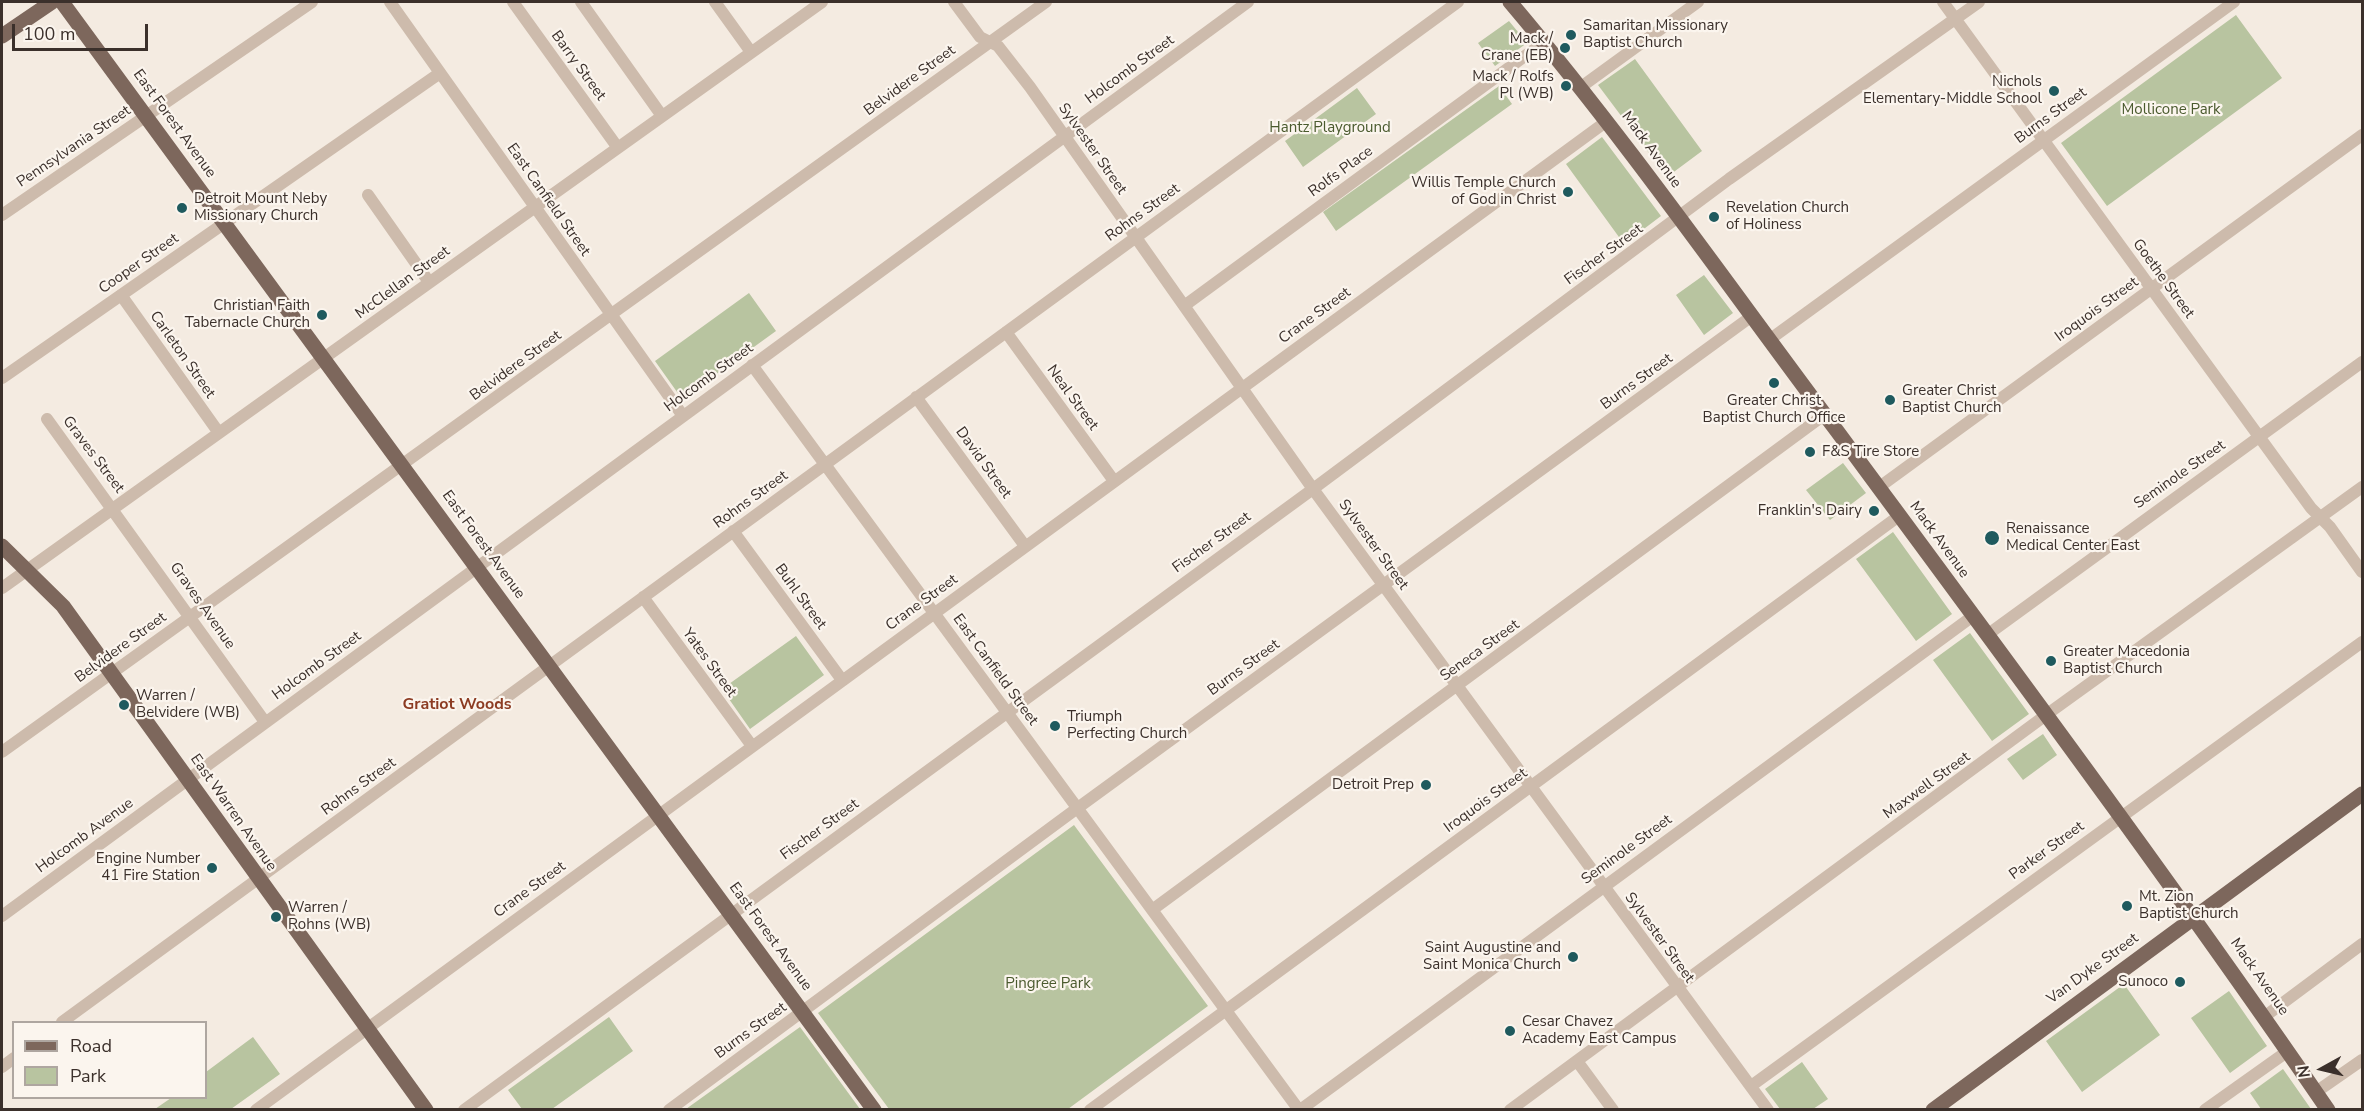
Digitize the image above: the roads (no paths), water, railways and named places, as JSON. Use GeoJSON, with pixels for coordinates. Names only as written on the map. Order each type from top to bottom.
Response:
{"type":"FeatureCollection","features":[{"type":"Feature","properties":{"kind":"main road"},"geometry":{"type":"LineString","coordinates":[[2,36],[52,2]]}},
{"type":"Feature","properties":{"kind":"main road","name":"East Forest Avenue"},"geometry":{"type":"LineString","coordinates":[[62,2],[874,1110]]}},
{"type":"Feature","properties":{"kind":"main road","name":"Mack Avenue"},"geometry":{"type":"LineString","coordinates":[[1510,2],[1607,121],[2122,817],[2195,916],[2328,1110]]}},
{"type":"Feature","properties":{"kind":"main road","name":"East Warren Avenue"},"geometry":{"type":"LineString","coordinates":[[2,546],[63,606],[258,880],[426,1110]]}},
{"type":"Feature","properties":{"kind":"main road","name":"Van Dyke Street"},"geometry":{"type":"LineString","coordinates":[[1933,1110],[2362,794]]}},
{"type":"Feature","properties":{"kind":"street","name":"Pennsylvania Street"},"geometry":{"type":"LineString","coordinates":[[2,215],[312,2]]}},
{"type":"Feature","properties":{"kind":"street","name":"East Canfield Street"},"geometry":{"type":"LineString","coordinates":[[390,2],[683,416]]}},
{"type":"Feature","properties":{"kind":"street","name":"Barry Street"},"geometry":{"type":"LineString","coordinates":[[513,2],[618,147]]}},
{"type":"Feature","properties":{"kind":"street"},"geometry":{"type":"LineString","coordinates":[[581,2],[662,116]]}},
{"type":"Feature","properties":{"kind":"street"},"geometry":{"type":"LineString","coordinates":[[715,2],[751,52]]}},
{"type":"Feature","properties":{"kind":"street","name":"McClellan Street"},"geometry":{"type":"LineString","coordinates":[[2,588],[822,2]]}},
{"type":"Feature","properties":{"kind":"street","name":"Sylvester Street"},"geometry":{"type":"LineString","coordinates":[[954,2],[980,37],[998,46],[1383,586],[1768,1110]]}},
{"type":"Feature","properties":{"kind":"street","name":"Belvidere Street"},"geometry":{"type":"LineString","coordinates":[[2,752],[1046,2]]}},
{"type":"Feature","properties":{"kind":"street","name":"Holcomb Street"},"geometry":{"type":"LineString","coordinates":[[187,780],[1248,2]]}},
{"type":"Feature","properties":{"kind":"street","name":"Rohns Street"},"geometry":{"type":"LineString","coordinates":[[65,1021],[1458,2]]}},
{"type":"Feature","properties":{"kind":"street"},"geometry":{"type":"LineString","coordinates":[[1581,87],[1698,2]]}},
{"type":"Feature","properties":{"kind":"street","name":"Goethe Street"},"geometry":{"type":"LineString","coordinates":[[1942,2],[2260,437],[2362,572]]}},
{"type":"Feature","properties":{"kind":"street","name":"Fischer Street"},"geometry":{"type":"LineString","coordinates":[[464,1110],[1313,489],[1728,179],[1979,2]]}},
{"type":"Feature","properties":{"kind":"street","name":"Burns Street"},"geometry":{"type":"LineString","coordinates":[[1769,340],[2234,2]]}},
{"type":"Feature","properties":{"kind":"street","name":"Rolfs Place"},"geometry":{"type":"LineString","coordinates":[[1184,306],[1544,42]]}},
{"type":"Feature","properties":{"kind":"street","name":"Cooper Street"},"geometry":{"type":"LineString","coordinates":[[2,378],[440,73]]}},
{"type":"Feature","properties":{"kind":"street","name":"Crane Street"},"geometry":{"type":"LineString","coordinates":[[256,1110],[1607,121]]}},
{"type":"Feature","properties":{"kind":"street","name":"Iroquois Street"},"geometry":{"type":"LineString","coordinates":[[1878,488],[2362,135]]}},
{"type":"Feature","properties":{"kind":"street"},"geometry":{"type":"LineString","coordinates":[[368,195],[429,282]]}},
{"type":"Feature","properties":{"kind":"street","name":"Carleton Street"},"geometry":{"type":"LineString","coordinates":[[121,295],[219,433]]}},
{"type":"Feature","properties":{"kind":"street","name":"Burns Street"},"geometry":{"type":"LineString","coordinates":[[669,1110],[1077,808],[1752,316]]}},
{"type":"Feature","properties":{"kind":"street","name":"Neal Street"},"geometry":{"type":"LineString","coordinates":[[1006,332],[1114,481]]}},
{"type":"Feature","properties":{"kind":"street","name":"Seminole Street"},"geometry":{"type":"LineString","coordinates":[[1987,635],[2362,362]]}},
{"type":"Feature","properties":{"kind":"street","name":"East Canfield Street"},"geometry":{"type":"LineString","coordinates":[[752,365],[1299,1110]]}},
{"type":"Feature","properties":{"kind":"street","name":"David Street"},"geometry":{"type":"LineString","coordinates":[[916,398],[1025,546]]}},
{"type":"Feature","properties":{"kind":"street","name":"Seneca Street"},"geometry":{"type":"LineString","coordinates":[[1152,910],[1824,415]]}},
{"type":"Feature","properties":{"kind":"street","name":"Graves Street"},"geometry":{"type":"LineString","coordinates":[[47,419],[114,508]]}},
{"type":"Feature","properties":{"kind":"street","name":"Maxwell Street"},"geometry":{"type":"LineString","coordinates":[[1510,1110],[2046,715],[2362,487]]}},
{"type":"Feature","properties":{"kind":"street","name":"Graves Avenue"},"geometry":{"type":"LineString","coordinates":[[114,508],[265,722]]}},
{"type":"Feature","properties":{"kind":"street","name":"Iroquois Street"},"geometry":{"type":"LineString","coordinates":[[1090,1110],[1899,516]]}},
{"type":"Feature","properties":{"kind":"street","name":"Buhl Street"},"geometry":{"type":"LineString","coordinates":[[733,531],[842,680]]}},
{"type":"Feature","properties":{"kind":"street","name":"Yates Street"},"geometry":{"type":"LineString","coordinates":[[643,597],[752,746]]}},
{"type":"Feature","properties":{"kind":"street","name":"Seminole Street"},"geometry":{"type":"LineString","coordinates":[[1299,1110],[1972,616]]}},
{"type":"Feature","properties":{"kind":"street","name":"Parker Street"},"geometry":{"type":"LineString","coordinates":[[1751,1086],[2362,642]]}},
{"type":"Feature","properties":{"kind":"street","name":"Holcomb Avenue"},"geometry":{"type":"LineString","coordinates":[[2,916],[187,780]]}},
{"type":"Feature","properties":{"kind":"street"},"geometry":{"type":"LineString","coordinates":[[2264,1017],[2362,944]]}},
{"type":"Feature","properties":{"kind":"street"},"geometry":{"type":"LineString","coordinates":[[2205,1110],[2288,1051]]}},
{"type":"Feature","properties":{"kind":"street"},"geometry":{"type":"LineString","coordinates":[[2316,1092],[2362,1060]]}},
{"type":"Feature","properties":{"kind":"street"},"geometry":{"type":"LineString","coordinates":[[1577,1061],[1612,1110]]}},
{"type":"Feature","properties":{"kind":"place","name":"Samaritan Missionary Baptist Church"},"geometry":{"type":"Point","coordinates":[1571,35]}},
{"type":"Feature","properties":{"kind":"place","name":"Mack / Crane (EB)"},"geometry":{"type":"Point","coordinates":[1565,48]}},
{"type":"Feature","properties":{"kind":"place","name":"Mack / Rolfs Pl (WB)"},"geometry":{"type":"Point","coordinates":[1566,86]}},
{"type":"Feature","properties":{"kind":"place","name":"Nichols Elementary-Middle School"},"geometry":{"type":"Point","coordinates":[2054,91]}},
{"type":"Feature","properties":{"kind":"place","name":"Willis Temple Church of God in Christ"},"geometry":{"type":"Point","coordinates":[1568,192]}},
{"type":"Feature","properties":{"kind":"place","name":"Detroit Mount Neby Missionary Church"},"geometry":{"type":"Point","coordinates":[182,208]}},
{"type":"Feature","properties":{"kind":"place","name":"Revelation Church of Holiness"},"geometry":{"type":"Point","coordinates":[1714,217]}},
{"type":"Feature","properties":{"kind":"place","name":"Christian Faith Tabernacle Church"},"geometry":{"type":"Point","coordinates":[322,315]}},
{"type":"Feature","properties":{"kind":"place","name":"Greater Christ Baptist Church Office"},"geometry":{"type":"Point","coordinates":[1774,383]}},
{"type":"Feature","properties":{"kind":"place","name":"Greater Christ Baptist Church"},"geometry":{"type":"Point","coordinates":[1890,400]}},
{"type":"Feature","properties":{"kind":"place","name":"F&S Tire Store"},"geometry":{"type":"Point","coordinates":[1810,452]}},
{"type":"Feature","properties":{"kind":"place","name":"Franklin's Dairy"},"geometry":{"type":"Point","coordinates":[1874,511]}},
{"type":"Feature","properties":{"kind":"place","name":"Renaissance Medical Center East"},"geometry":{"type":"Point","coordinates":[1992,538]}},
{"type":"Feature","properties":{"kind":"place","name":"Greater Macedonia Baptist Church"},"geometry":{"type":"Point","coordinates":[2051,661]}},
{"type":"Feature","properties":{"kind":"place","name":"Warren / Belvidere (WB)"},"geometry":{"type":"Point","coordinates":[124,705]}},
{"type":"Feature","properties":{"kind":"place","name":"Triumph Perfecting Church"},"geometry":{"type":"Point","coordinates":[1055,726]}},
{"type":"Feature","properties":{"kind":"place","name":"Detroit Prep"},"geometry":{"type":"Point","coordinates":[1426,785]}},
{"type":"Feature","properties":{"kind":"place","name":"Engine Number 41 Fire Station"},"geometry":{"type":"Point","coordinates":[212,868]}},
{"type":"Feature","properties":{"kind":"place","name":"Mt. Zion Baptist Church"},"geometry":{"type":"Point","coordinates":[2127,906]}},
{"type":"Feature","properties":{"kind":"place","name":"Warren / Rohns (WB)"},"geometry":{"type":"Point","coordinates":[276,917]}},
{"type":"Feature","properties":{"kind":"place","name":"Saint Augustine and Saint Monica Church"},"geometry":{"type":"Point","coordinates":[1573,957]}},
{"type":"Feature","properties":{"kind":"place","name":"Sunoco"},"geometry":{"type":"Point","coordinates":[2180,982]}},
{"type":"Feature","properties":{"kind":"place","name":"Cesar Chavez Academy East Campus"},"geometry":{"type":"Point","coordinates":[1510,1031]}},
{"type":"Feature","properties":{"kind":"district","name":"Gratiot Woods"},"geometry":{"type":"Point","coordinates":[457,705]}},
{"type":"Feature","properties":{"kind":"park label","name":"Mollicone Park"},"geometry":{"type":"Point","coordinates":[2171,110]}},
{"type":"Feature","properties":{"kind":"park label","name":"Hantz Playground"},"geometry":{"type":"Point","coordinates":[1330,128]}},
{"type":"Feature","properties":{"kind":"park label","name":"Pingree Park"},"geometry":{"type":"Point","coordinates":[1048,984]}}]}
